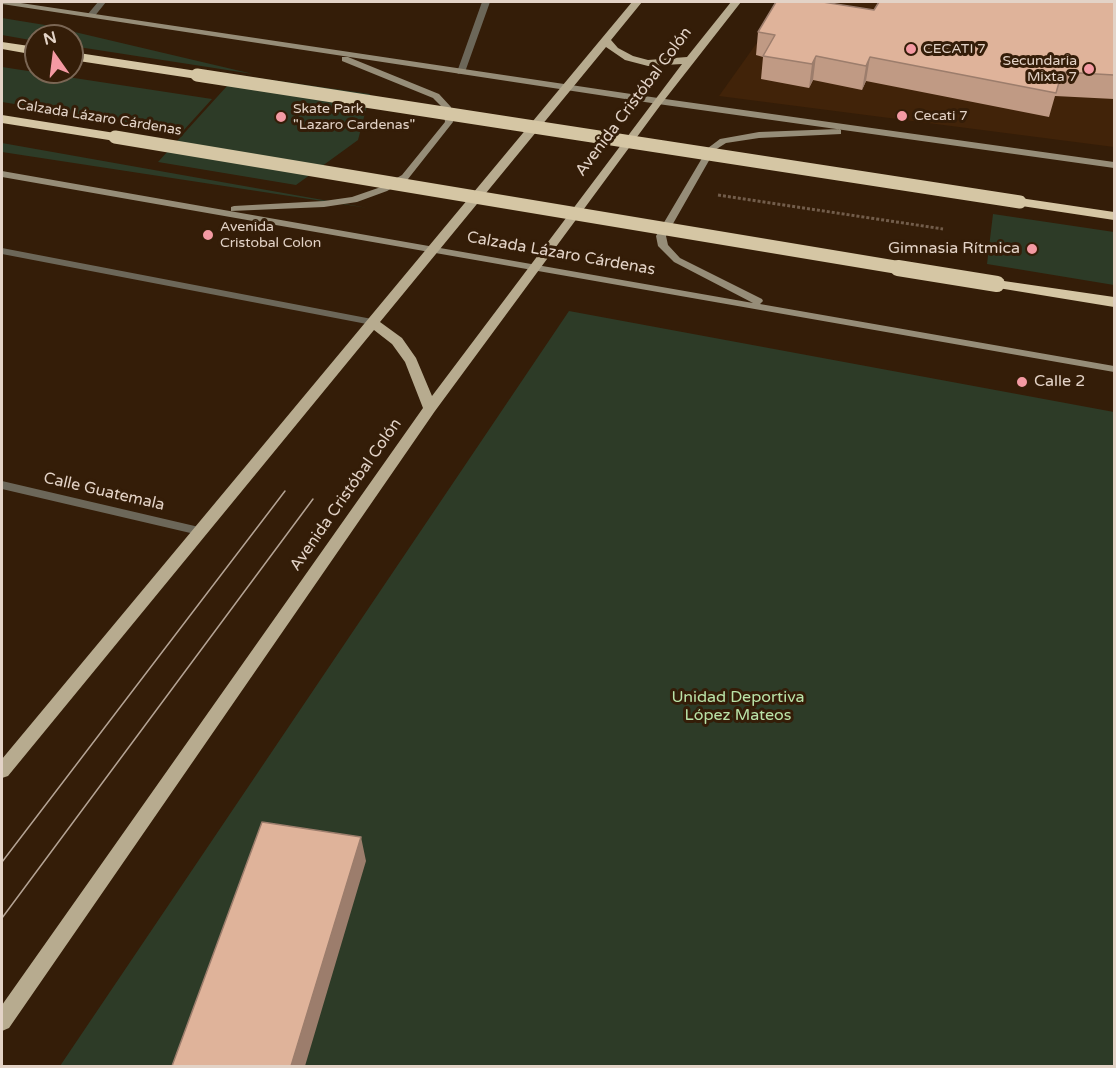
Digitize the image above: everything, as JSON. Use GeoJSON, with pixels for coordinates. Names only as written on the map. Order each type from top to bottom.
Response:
{"type":"FeatureCollection","features":[{"type":"Feature","properties":{"kind":"highway"},"geometry":{"type":"LineString","coordinates":[[2,46],[24,49]]}},
{"type":"Feature","properties":{"kind":"highway"},"geometry":{"type":"LineString","coordinates":[[84,58],[1114,216]]}},
{"type":"Feature","properties":{"kind":"highway","name":"Calzada Lázaro Cárdenas"},"geometry":{"type":"LineString","coordinates":[[2,119],[1114,302]]}},
{"type":"Feature","properties":{"kind":"main road"},"geometry":{"type":"LineString","coordinates":[[2,2],[658,101],[1114,165]]}},
{"type":"Feature","properties":{"kind":"main road"},"geometry":{"type":"LineString","coordinates":[[2,771],[637,2]]}},
{"type":"Feature","properties":{"kind":"main road","name":"Avenida Cristóbal Colón"},"geometry":{"type":"LineString","coordinates":[[2,1021],[430,408],[658,101],[736,2]]}},
{"type":"Feature","properties":{"kind":"main road"},"geometry":{"type":"LineString","coordinates":[[605,40],[621,54],[648,63],[690,60]]}},
{"type":"Feature","properties":{"kind":"main road"},"geometry":{"type":"LineString","coordinates":[[206,210],[324,204],[354,200],[374,193],[405,177],[449,122],[447,107],[436,96],[326,51]]}},
{"type":"Feature","properties":{"kind":"main road"},"geometry":{"type":"LineString","coordinates":[[773,308],[690,268],[676,260],[663,246],[661,236],[712,148],[723,141],[759,135],[876,131]]}},
{"type":"Feature","properties":{"kind":"main road","name":"Calzada Lázaro Cárdenas"},"geometry":{"type":"LineString","coordinates":[[2,174],[1114,369]]}},
{"type":"Feature","properties":{"kind":"main road"},"geometry":{"type":"LineString","coordinates":[[372,322],[397,341],[411,361],[430,408]]}},
{"type":"Feature","properties":{"kind":"street"},"geometry":{"type":"LineString","coordinates":[[91,15],[102,2]]}},
{"type":"Feature","properties":{"kind":"street"},"geometry":{"type":"LineString","coordinates":[[461,72],[486,2]]}},
{"type":"Feature","properties":{"kind":"street"},"geometry":{"type":"LineString","coordinates":[[2,251],[372,322]]}},
{"type":"Feature","properties":{"kind":"street","name":"Calle Guatemala"},"geometry":{"type":"LineString","coordinates":[[2,485],[199,531]]}},
{"type":"Feature","properties":{"kind":"path"},"geometry":{"type":"LineString","coordinates":[[688,191],[943,229]]}},
{"type":"Feature","properties":{"kind":"shaded area","name":"CECATI 7"},"geometry":{"type":"Polygon","coordinates":[[[786,2],[1114,2],[1114,147],[719,96],[786,2]]]}},
{"type":"Feature","properties":{"kind":"green space"},"geometry":{"type":"Polygon","coordinates":[[[2,18],[39,24],[24,24],[24,39],[2,35],[2,18]]]}},
{"type":"Feature","properties":{"kind":"green space"},"geometry":{"type":"Polygon","coordinates":[[[84,34],[253,74],[84,48],[84,34]]]}},
{"type":"Feature","properties":{"kind":"green space"},"geometry":{"type":"Polygon","coordinates":[[[2,67],[24,70],[24,84],[84,84],[84,79],[212,99],[183,131],[2,102],[2,67]]]}},
{"type":"Feature","properties":{"kind":"green space","name":"Skate Park \"Lazaro Cardenas\""},"geometry":{"type":"Polygon","coordinates":[[[237,75],[370,94],[358,140],[296,185],[158,162],[237,75]]]}},
{"type":"Feature","properties":{"kind":"green space"},"geometry":{"type":"Polygon","coordinates":[[[2,143],[368,208],[2,152],[2,143]]]}},
{"type":"Feature","properties":{"kind":"green space"},"geometry":{"type":"Polygon","coordinates":[[[993,214],[1114,232],[1114,285],[987,264],[993,214]]]}},
{"type":"Feature","properties":{"kind":"green space","name":"Unidad Deportiva López Mateos"},"geometry":{"type":"Polygon","coordinates":[[[569,311],[1114,412],[1114,1066],[60,1066],[569,311]]]}},
{"type":"Feature","properties":{"kind":"building"},"geometry":{"type":"Polygon","coordinates":[[[776,2],[823,2],[874,10],[879,2],[1114,2],[1114,75],[1062,72],[1056,93],[870,57],[866,66],[816,56],[812,64],[763,56],[775,35],[758,32],[776,2]]]}},
{"type":"Feature","properties":{"kind":"building"},"geometry":{"type":"Polygon","coordinates":[[[262,822],[361,837],[291,1066],[172,1066],[262,822]]]}},
{"type":"Feature","properties":{"kind":"tram line"},"geometry":{"type":"LineString","coordinates":[[2,862],[285,491]]}},
{"type":"Feature","properties":{"kind":"tram line"},"geometry":{"type":"LineString","coordinates":[[2,918],[313,499]]}},
{"type":"Feature","properties":{"kind":"place","name":"CECATI 7"},"geometry":{"type":"Point","coordinates":[911,49]}},
{"type":"Feature","properties":{"kind":"place","name":"Secundaria Mixta 7"},"geometry":{"type":"Point","coordinates":[1089,69]}},
{"type":"Feature","properties":{"kind":"place","name":"Cecati 7"},"geometry":{"type":"Point","coordinates":[902,116]}},
{"type":"Feature","properties":{"kind":"place","name":"Skate Park \"Lazaro Cardenas\""},"geometry":{"type":"Point","coordinates":[281,117]}},
{"type":"Feature","properties":{"kind":"place","name":"Avenida Cristobal Colon"},"geometry":{"type":"Point","coordinates":[208,235]}},
{"type":"Feature","properties":{"kind":"place","name":"Gimnasia Rítmica"},"geometry":{"type":"Point","coordinates":[1032,249]}},
{"type":"Feature","properties":{"kind":"place","name":"Calle 2"},"geometry":{"type":"Point","coordinates":[1022,382]}}]}
